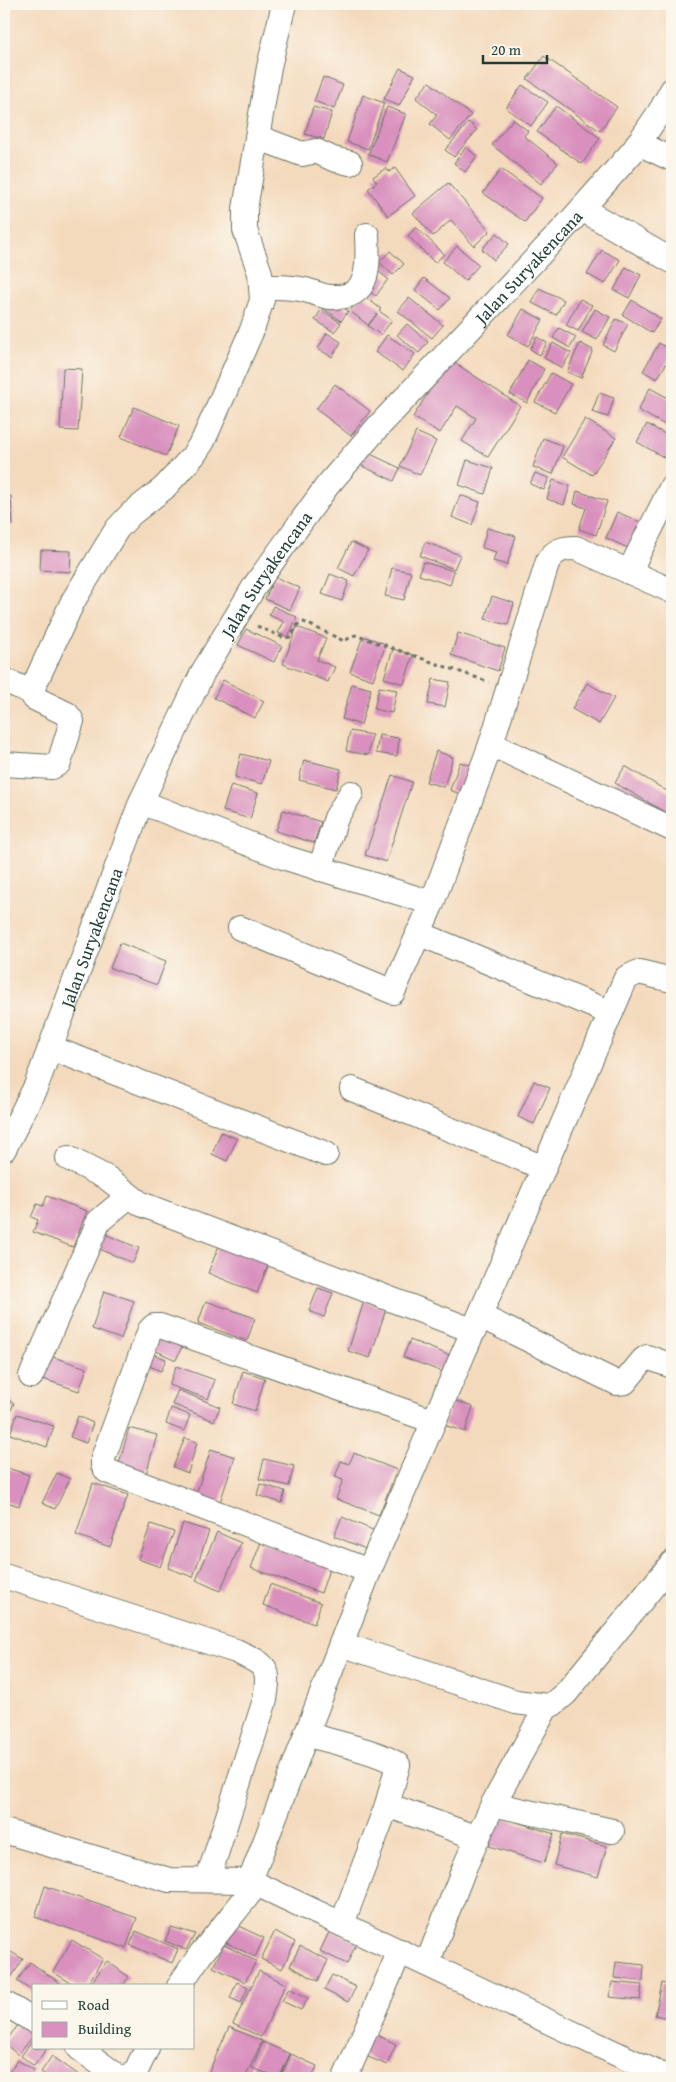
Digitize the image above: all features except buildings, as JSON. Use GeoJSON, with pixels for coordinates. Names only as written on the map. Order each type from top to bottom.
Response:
{"type":"FeatureCollection","features":[{"type":"Feature","properties":{"kind":"street"},"geometry":{"type":"LineString","coordinates":[[4,764],[52,767],[59,763],[72,721],[67,714],[34,698],[32,692],[73,601],[117,529],[131,514],[164,488],[193,456],[203,441],[252,330],[262,300],[262,287],[260,273],[244,230],[245,209],[269,67],[284,4]]}},
{"type":"Feature","properties":{"kind":"street","name":"Jalan Suryakencana"},"geometry":{"type":"LineString","coordinates":[[4,1149],[10,1123],[36,1086],[141,802],[203,672],[256,584],[327,486],[377,428],[582,209],[638,143],[661,110],[672,90]]}},
{"type":"Feature","properties":{"kind":"street"},"geometry":{"type":"LineString","coordinates":[[257,137],[302,154],[316,150],[333,159],[350,163]]}},
{"type":"Feature","properties":{"kind":"street"},"geometry":{"type":"LineString","coordinates":[[638,143],[672,159]]}},
{"type":"Feature","properties":{"kind":"street"},"geometry":{"type":"LineString","coordinates":[[582,209],[672,261]]}},
{"type":"Feature","properties":{"kind":"street"},"geometry":{"type":"LineString","coordinates":[[262,287],[293,288],[330,297],[351,294],[363,286],[366,276],[368,257],[366,235]]}},
{"type":"Feature","properties":{"kind":"street"},"geometry":{"type":"LineString","coordinates":[[629,572],[672,486]]}},
{"type":"Feature","properties":{"kind":"street"},"geometry":{"type":"LineString","coordinates":[[240,928],[393,992],[432,903],[491,744],[548,561],[552,554],[559,550],[576,548],[672,591]]}},
{"type":"Feature","properties":{"kind":"street"},"geometry":{"type":"LineString","coordinates":[[4,680],[32,692]]}},
{"type":"Feature","properties":{"kind":"street"},"geometry":{"type":"LineString","coordinates":[[491,744],[672,829]]}},
{"type":"Feature","properties":{"kind":"street"},"geometry":{"type":"LineString","coordinates":[[320,869],[336,818],[350,793]]}},
{"type":"Feature","properties":{"kind":"street"},"geometry":{"type":"LineString","coordinates":[[141,802],[244,843],[320,869],[432,903]]}},
{"type":"Feature","properties":{"kind":"street"},"geometry":{"type":"LineString","coordinates":[[418,933],[611,1013]]}},
{"type":"Feature","properties":{"kind":"street"},"geometry":{"type":"LineString","coordinates":[[180,1984],[254,1882],[306,1734],[369,1571],[626,978],[639,972],[672,980]]}},
{"type":"Feature","properties":{"kind":"street"},"geometry":{"type":"LineString","coordinates":[[51,1048],[326,1154]]}},
{"type":"Feature","properties":{"kind":"street"},"geometry":{"type":"LineString","coordinates":[[352,1089],[544,1168]]}},
{"type":"Feature","properties":{"kind":"street"},"geometry":{"type":"LineString","coordinates":[[68,1158],[107,1178],[141,1204],[477,1323],[617,1383],[625,1382],[643,1360],[648,1357],[672,1366]]}},
{"type":"Feature","properties":{"kind":"street"},"geometry":{"type":"LineString","coordinates":[[31,1376],[99,1222],[129,1196]]}},
{"type":"Feature","properties":{"kind":"street"},"geometry":{"type":"LineString","coordinates":[[369,1571],[106,1471],[103,1465],[103,1458],[150,1330],[154,1326],[160,1326],[433,1421]]}},
{"type":"Feature","properties":{"kind":"street"},"geometry":{"type":"LineString","coordinates":[[341,1644],[516,1702],[547,1706],[566,1693],[672,1563]]}},
{"type":"Feature","properties":{"kind":"street"},"geometry":{"type":"LineString","coordinates":[[4,1576],[236,1651],[260,1663],[267,1672],[269,1677],[265,1700],[208,1880]]}},
{"type":"Feature","properties":{"kind":"street"},"geometry":{"type":"LineString","coordinates":[[427,1964],[465,1866],[493,1804],[547,1706]]}},
{"type":"Feature","properties":{"kind":"street"},"geometry":{"type":"LineString","coordinates":[[306,1734],[378,1755],[392,1760],[398,1765],[387,1806],[342,1924]]}},
{"type":"Feature","properties":{"kind":"street"},"geometry":{"type":"LineString","coordinates":[[493,1804],[612,1831]]}},
{"type":"Feature","properties":{"kind":"street"},"geometry":{"type":"LineString","coordinates":[[387,1806],[478,1838]]}},
{"type":"Feature","properties":{"kind":"street"},"geometry":{"type":"LineString","coordinates":[[4,1831],[169,1880],[254,1882],[668,2078]]}},
{"type":"Feature","properties":{"kind":"street"},"geometry":{"type":"LineString","coordinates":[[345,2078],[400,1951]]}},
{"type":"Feature","properties":{"kind":"street"},"geometry":{"type":"LineString","coordinates":[[4,2003],[32,2019]]}},
{"type":"Feature","properties":{"kind":"street"},"geometry":{"type":"LineString","coordinates":[[83,2050],[133,2077],[147,2050]]}},
{"type":"Feature","properties":{"kind":"path"},"geometry":{"type":"LineString","coordinates":[[237,616],[284,638],[290,637],[299,623],[304,622],[344,641],[355,635],[508,689]]}}]}
